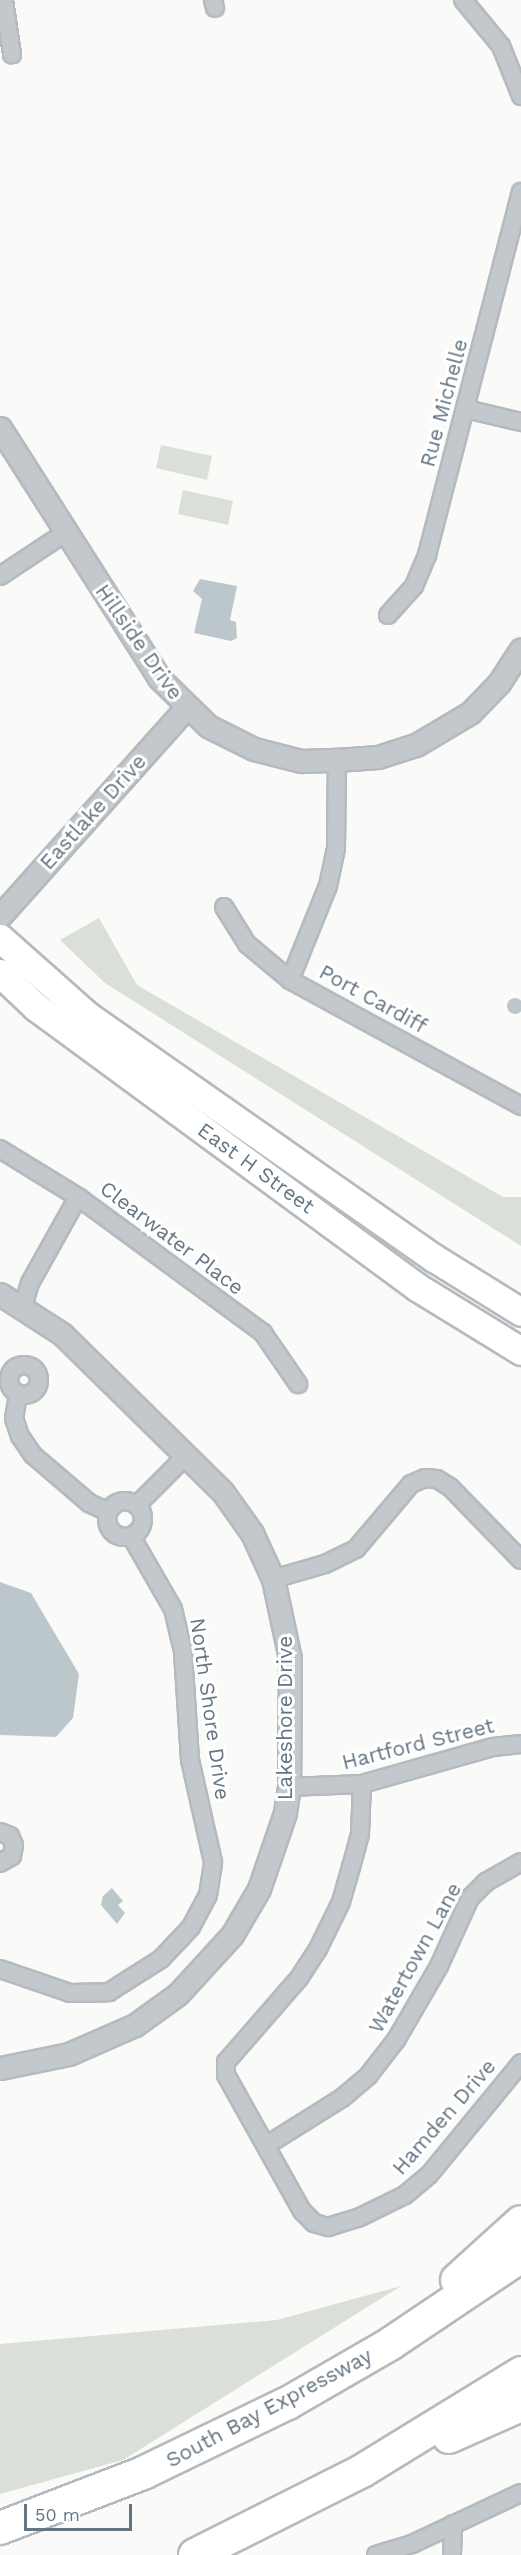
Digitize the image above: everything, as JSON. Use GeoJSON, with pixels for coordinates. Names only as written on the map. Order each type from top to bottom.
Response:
{"type":"FeatureCollection","features":[{"type":"Feature","properties":{"kind":"highway"},"geometry":{"type":"LineString","coordinates":[[343,2372],[430,2303],[521,2222]]}},
{"type":"Feature","properties":{"kind":"highway","name":"South Bay Expressway"},"geometry":{"type":"LineString","coordinates":[[0,2528],[192,2451],[343,2372],[521,2256]]}},
{"type":"Feature","properties":{"kind":"highway"},"geometry":{"type":"LineString","coordinates":[[195,2555],[391,2455],[521,2373]]}},
{"type":"Feature","properties":{"kind":"highway"},"geometry":{"type":"LineString","coordinates":[[391,2455],[444,2439],[521,2405]]}},
{"type":"Feature","properties":{"kind":"main road","name":"East H Street"},"geometry":{"type":"LineString","coordinates":[[0,938],[88,1016],[434,1258],[521,1312]]}},
{"type":"Feature","properties":{"kind":"main road","name":"East H Street"},"geometry":{"type":"LineString","coordinates":[[0,974],[36,1007],[417,1287],[521,1351]]}},
{"type":"Feature","properties":{"kind":"street"},"geometry":{"type":"LineString","coordinates":[[4,0],[12,54]]}},
{"type":"Feature","properties":{"kind":"street"},"geometry":{"type":"LineString","coordinates":[[463,0],[501,46],[521,96]]}},
{"type":"Feature","properties":{"kind":"street","name":"Rue Michelle"},"geometry":{"type":"LineString","coordinates":[[388,615],[414,586],[427,555],[521,192]]}},
{"type":"Feature","properties":{"kind":"street"},"geometry":{"type":"LineString","coordinates":[[466,409],[521,422]]}},
{"type":"Feature","properties":{"kind":"street","name":"Hillside Drive"},"geometry":{"type":"LineString","coordinates":[[0,428],[159,678],[186,708],[208,726],[254,748],[300,761],[337,760],[397,752],[453,726],[499,683],[521,649]]}},
{"type":"Feature","properties":{"kind":"street"},"geometry":{"type":"LineString","coordinates":[[0,576],[65,533]]}},
{"type":"Feature","properties":{"kind":"street","name":"Eastlake Drive"},"geometry":{"type":"LineString","coordinates":[[0,916],[186,708]]}},
{"type":"Feature","properties":{"kind":"street"},"geometry":{"type":"LineString","coordinates":[[290,980],[328,886],[336,849],[337,760]]}},
{"type":"Feature","properties":{"kind":"street","name":"Port Cardiff"},"geometry":{"type":"LineString","coordinates":[[224,907],[247,944],[290,980],[521,1106]]}},
{"type":"Feature","properties":{"kind":"street","name":"Clearwater Place"},"geometry":{"type":"LineString","coordinates":[[0,1149],[78,1197],[263,1334],[298,1384]]}},
{"type":"Feature","properties":{"kind":"street"},"geometry":{"type":"LineString","coordinates":[[23,1307],[30,1283],[78,1197]]}},
{"type":"Feature","properties":{"kind":"street","name":"Lakeshore Drive"},"geometry":{"type":"LineString","coordinates":[[0,1294],[62,1334],[186,1456],[238,1511],[273,1579],[290,1658],[289,1787],[278,1839],[259,1889],[232,1935],[198,1976],[157,2010],[111,2037],[47,2060],[0,2068]]}},
{"type":"Feature","properties":{"kind":"street"},"geometry":{"type":"LineString","coordinates":[[18,1394],[15,1418],[20,1436],[33,1455],[89,1503],[108,1512]]}},
{"type":"Feature","properties":{"kind":"street"},"geometry":{"type":"LineString","coordinates":[[137,1505],[186,1456]]}},
{"type":"Feature","properties":{"kind":"street"},"geometry":{"type":"LineString","coordinates":[[273,1579],[325,1564],[356,1549],[411,1484],[425,1478],[437,1479],[450,1487],[521,1560]]}},
{"type":"Feature","properties":{"kind":"street"},"geometry":{"type":"LineString","coordinates":[[121,1500],[137,1505],[143,1522],[131,1536],[114,1533],[107,1524],[108,1512],[121,1500]]}},
{"type":"Feature","properties":{"kind":"street","name":"North Shore Drive"},"geometry":{"type":"LineString","coordinates":[[0,1969],[70,1993],[109,1992],[168,1952],[191,1927],[208,1895],[213,1862],[209,1834],[194,1794],[183,1651],[173,1609],[131,1536]]}},
{"type":"Feature","properties":{"kind":"street","name":"Hartford Street"},"geometry":{"type":"LineString","coordinates":[[289,1787],[362,1784],[493,1747],[521,1744]]}},
{"type":"Feature","properties":{"kind":"street"},"geometry":{"type":"LineString","coordinates":[[267,2145],[226,2076],[226,2062],[267,2017],[318,1949],[341,1902],[360,1834],[362,1784]]}},
{"type":"Feature","properties":{"kind":"street"},"geometry":{"type":"LineString","coordinates":[[0,1832],[10,1836],[14,1851],[8,1860],[0,1863]]}},
{"type":"Feature","properties":{"kind":"street","name":"Watertown Lane"},"geometry":{"type":"LineString","coordinates":[[267,2145],[342,2098],[368,2076],[396,2040],[439,1966],[470,1898],[493,1876],[521,1862]]}},
{"type":"Feature","properties":{"kind":"street","name":"Hamden Drive"},"geometry":{"type":"LineString","coordinates":[[267,2145],[302,2211],[314,2223],[328,2227],[358,2218],[405,2195],[429,2175],[504,2088],[521,2062]]}},
{"type":"Feature","properties":{"kind":"street"},"geometry":{"type":"LineString","coordinates":[[376,2555],[521,2493]]}},
{"type":"Feature","properties":{"kind":"street"},"geometry":{"type":"LineString","coordinates":[[452,2555],[453,2524]]}},
{"type":"Feature","properties":{"kind":"shaded area"},"geometry":{"type":"Polygon","coordinates":[[[161,445],[212,456],[207,480],[156,468],[161,445]]]}},
{"type":"Feature","properties":{"kind":"shaded area"},"geometry":{"type":"Polygon","coordinates":[[[183,490],[233,501],[228,525],[178,514],[183,490]]]}},
{"type":"Feature","properties":{"kind":"shaded area"},"geometry":{"type":"Polygon","coordinates":[[[200,579],[237,586],[230,620],[236,622],[237,638],[231,641],[194,633],[202,599],[193,591],[200,579]]]}},
{"type":"Feature","properties":{"kind":"shaded area"},"geometry":{"type":"Polygon","coordinates":[[[99,918],[137,985],[503,1197],[521,1197],[521,1246],[105,983],[60,940],[99,918]]]}},
{"type":"Feature","properties":{"kind":"shaded area"},"geometry":{"type":"Polygon","coordinates":[[[515,998],[521,1000],[523,1006],[521,1012],[515,1014],[509,1012],[507,1006],[509,1000],[515,998]]]}},
{"type":"Feature","properties":{"kind":"shaded area"},"geometry":{"type":"Polygon","coordinates":[[[0,1582],[31,1593],[79,1674],[73,1718],[56,1737],[0,1735],[0,1582]]]}},
{"type":"Feature","properties":{"kind":"shaded area"},"geometry":{"type":"Polygon","coordinates":[[[112,1888],[123,1901],[118,1905],[125,1913],[117,1924],[101,1905],[103,1896],[112,1888]]]}},
{"type":"Feature","properties":{"kind":"shaded area"},"geometry":{"type":"Polygon","coordinates":[[[401,2286],[123,2460],[0,2494],[0,2344],[277,2320],[401,2286]]]}}]}
